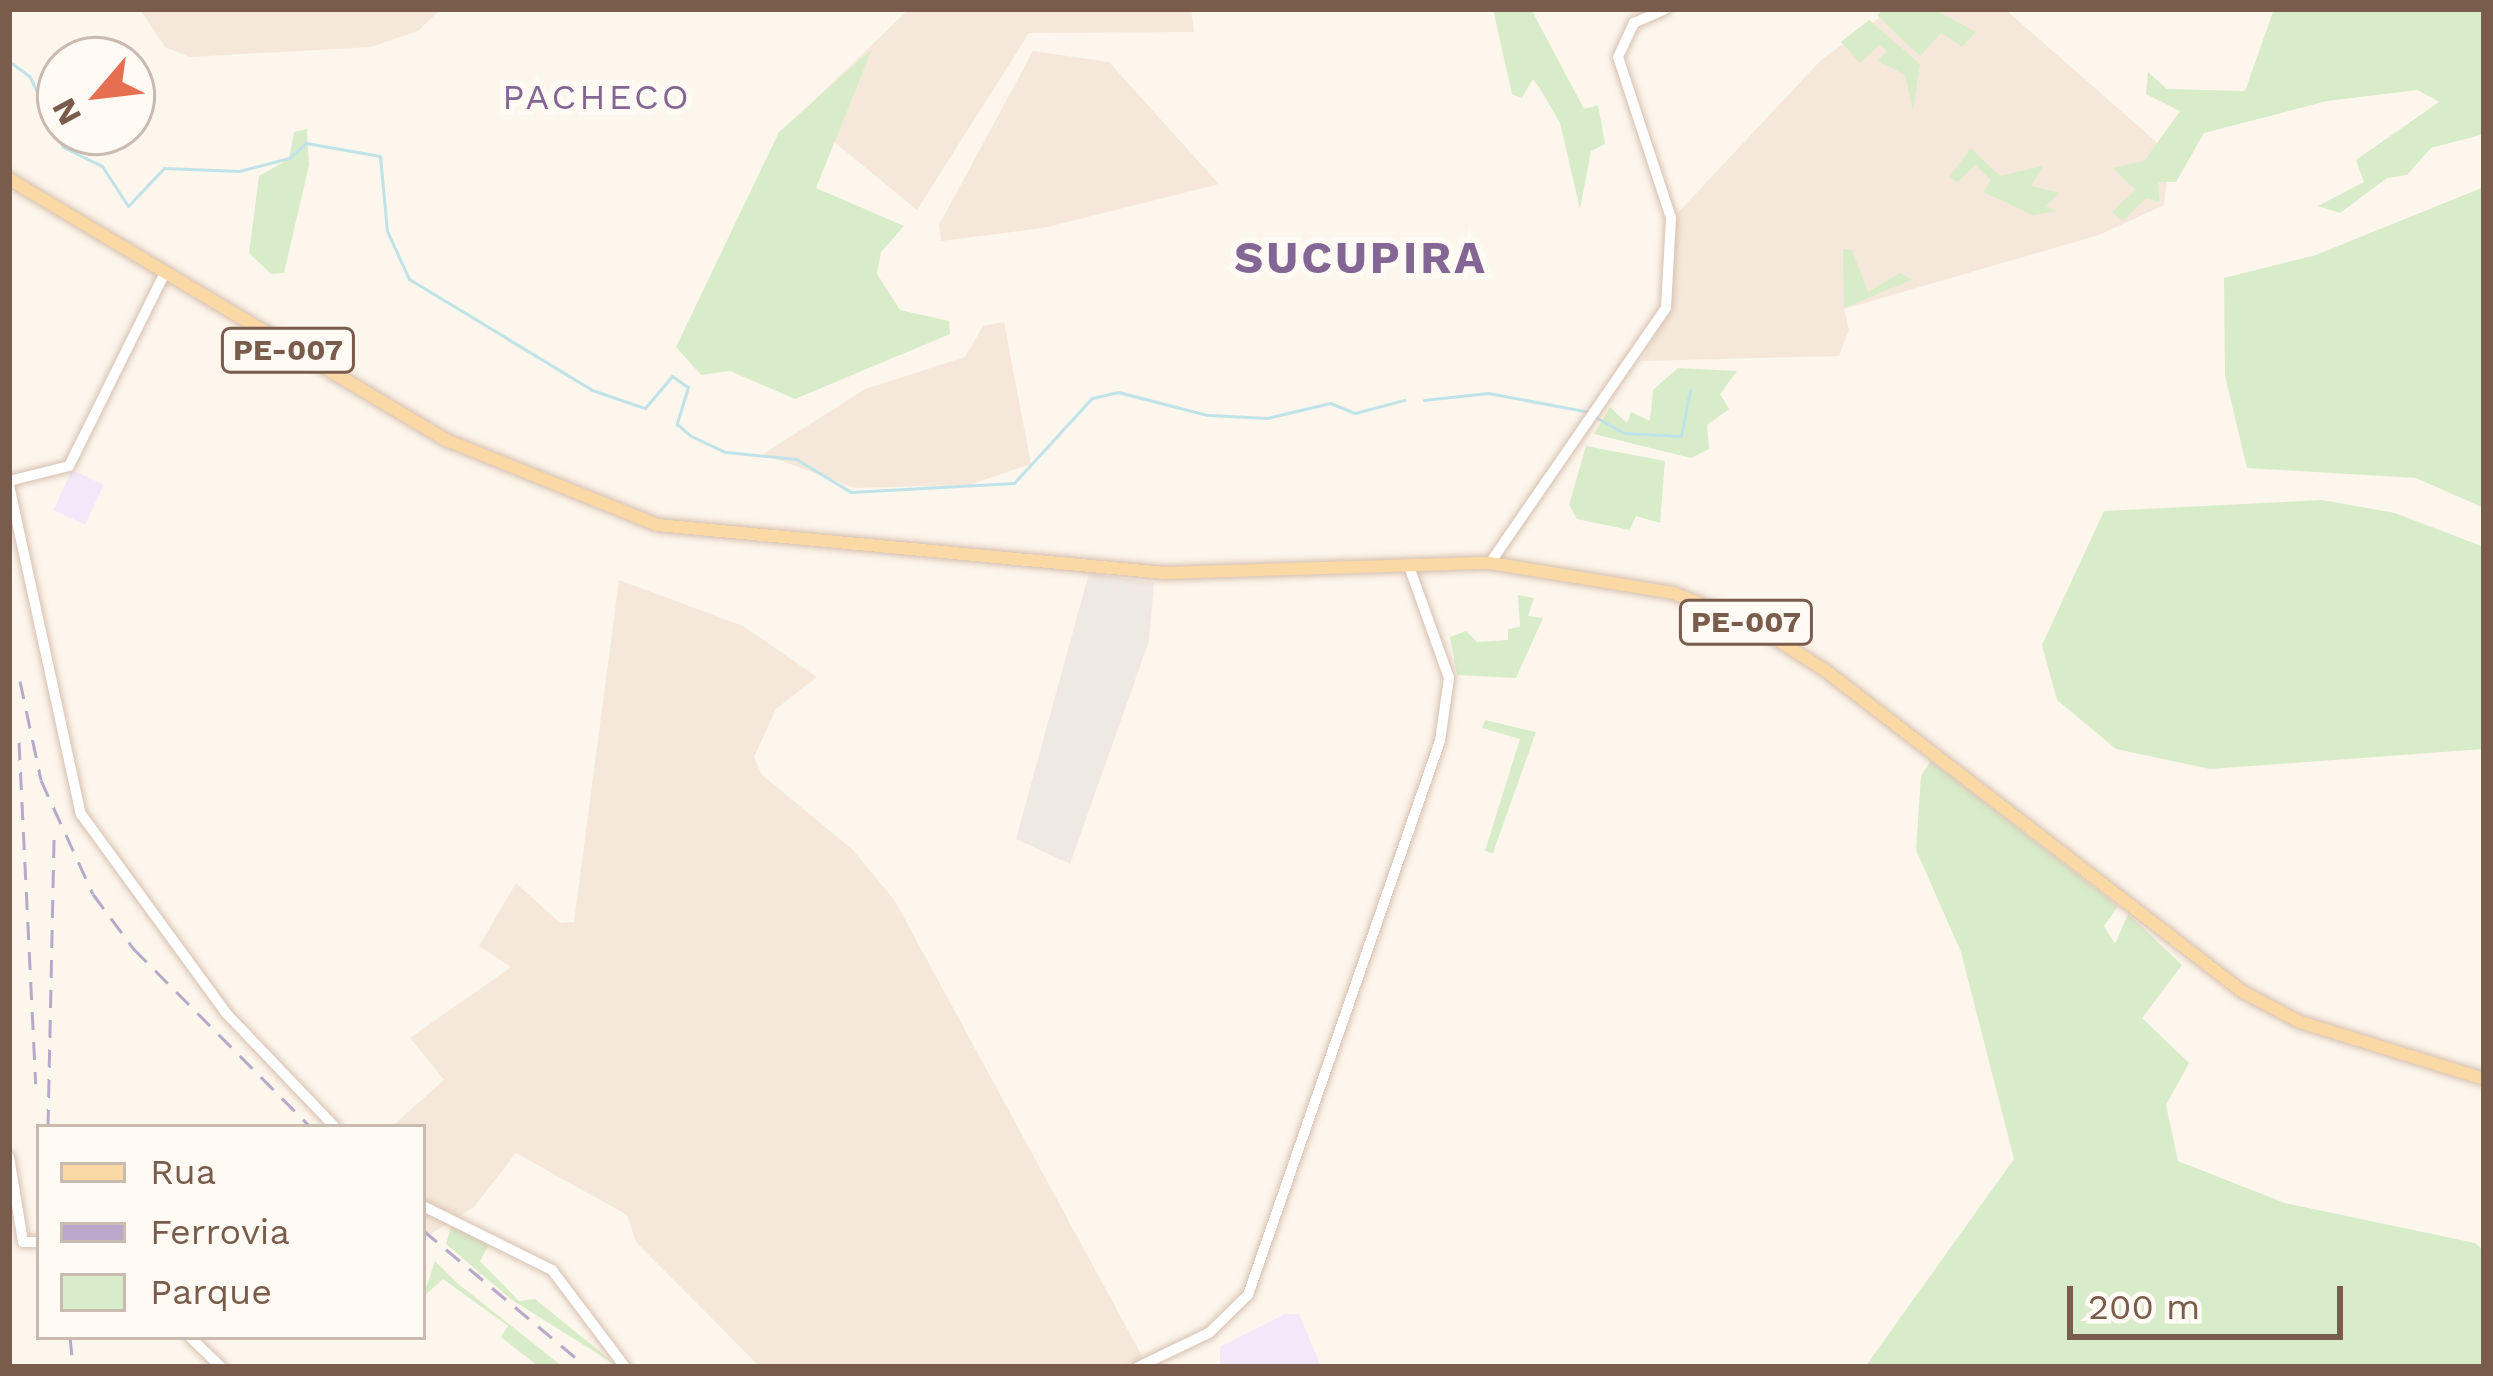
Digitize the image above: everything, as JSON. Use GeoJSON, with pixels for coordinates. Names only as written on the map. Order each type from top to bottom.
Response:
{"type":"FeatureCollection","features":[{"type":"Feature","properties":{"kind":"main road"},"geometry":{"type":"LineString","coordinates":[[1490,563],[1659,329],[1669,298],[1671,218],[1618,57],[1628,29],[1665,9]]}},
{"type":"Feature","properties":{"kind":"main road","name":"PE-007"},"geometry":{"type":"LineString","coordinates":[[9,178],[446,440],[628,517],[1056,564],[1222,576],[1490,563],[1673,593],[1754,626],[1826,671],[2243,992],[2300,1022],[2484,1079]]}},
{"type":"Feature","properties":{"kind":"main road"},"geometry":{"type":"LineString","coordinates":[[165,273],[69,466],[9,483],[40,615],[71,786],[113,863],[226,1013],[332,1124]]}},
{"type":"Feature","properties":{"kind":"main road"},"geometry":{"type":"LineString","coordinates":[[1138,1367],[1209,1333],[1248,1295],[1440,741],[1449,678],[1409,566]]}},
{"type":"Feature","properties":{"kind":"main road"},"geometry":{"type":"LineString","coordinates":[[9,1157],[23,1242],[36,1242]]}},
{"type":"Feature","properties":{"kind":"main road"},"geometry":{"type":"LineString","coordinates":[[426,1207],[552,1270],[625,1367]]}},
{"type":"Feature","properties":{"kind":"main road"},"geometry":{"type":"LineString","coordinates":[[193,1340],[221,1367]]}},
{"type":"Feature","properties":{"kind":"shaded area"},"geometry":{"type":"Polygon","coordinates":[[[140,9],[441,9],[418,31],[371,47],[190,57],[165,47],[140,9]]]}},
{"type":"Feature","properties":{"kind":"shaded area"},"geometry":{"type":"Polygon","coordinates":[[[909,9],[1191,9],[1194,32],[1029,33],[917,210],[800,114],[909,9]]]}},
{"type":"Feature","properties":{"kind":"shaded area"},"geometry":{"type":"Polygon","coordinates":[[[1891,9],[2005,9],[2170,154],[2164,205],[2099,235],[1844,309],[1849,330],[1839,356],[1642,361],[1669,307],[1673,218],[1821,60],[1891,9]]]}},
{"type":"Feature","properties":{"kind":"shaded area"},"geometry":{"type":"Polygon","coordinates":[[[1033,51],[1109,62],[1219,184],[1043,228],[941,241],[939,225],[1033,51]]]}},
{"type":"Feature","properties":{"kind":"shaded area"},"geometry":{"type":"Polygon","coordinates":[[[1004,322],[1031,464],[969,485],[855,488],[763,454],[865,389],[965,357],[983,326],[1004,322]]]}},
{"type":"Feature","properties":{"kind":"shaded area"},"geometry":{"type":"Polygon","coordinates":[[[72,470],[104,485],[85,525],[53,510],[72,470]]]}},
{"type":"Feature","properties":{"kind":"shaded area"},"geometry":{"type":"Polygon","coordinates":[[[1089,573],[1154,583],[1149,641],[1070,864],[1016,839],[1089,573]]]}},
{"type":"Feature","properties":{"kind":"shaded area"},"geometry":{"type":"Polygon","coordinates":[[[619,580],[743,626],[817,677],[776,709],[754,757],[762,775],[852,849],[895,901],[1148,1367],[760,1367],[636,1242],[627,1215],[516,1153],[474,1207],[426,1237],[426,1124],[394,1124],[444,1080],[410,1038],[511,967],[479,946],[516,883],[560,923],[574,922],[619,580]]]}},
{"type":"Feature","properties":{"kind":"shaded area"},"geometry":{"type":"Polygon","coordinates":[[[1285,1314],[1299,1314],[1321,1367],[1220,1367],[1220,1347],[1285,1314]]]}},
{"type":"Feature","properties":{"kind":"green space"},"geometry":{"type":"Polygon","coordinates":[[[1493,9],[1531,9],[1584,109],[1598,105],[1605,144],[1591,151],[1580,209],[1560,123],[1542,92],[1533,79],[1522,98],[1512,94],[1493,9]]]}},
{"type":"Feature","properties":{"kind":"green space"},"geometry":{"type":"Polygon","coordinates":[[[1884,9],[1933,9],[1976,32],[1962,47],[1941,33],[1920,56],[1877,15],[1884,9]]]}},
{"type":"Feature","properties":{"kind":"green space"},"geometry":{"type":"Polygon","coordinates":[[[2274,9],[2484,9],[2484,134],[2431,148],[2407,175],[2387,178],[2340,213],[2318,206],[2364,182],[2356,160],[2439,102],[2418,90],[2327,101],[2204,133],[2176,182],[2158,182],[2160,202],[2146,198],[2123,221],[2112,212],[2135,190],[2113,168],[2144,161],[2180,111],[2146,94],[2148,72],[2167,89],[2245,91],[2274,9]]]}},
{"type":"Feature","properties":{"kind":"green space"},"geometry":{"type":"Polygon","coordinates":[[[1869,20],[1920,64],[1913,111],[1905,75],[1878,61],[1887,51],[1879,45],[1860,63],[1841,42],[1869,20]]]}},
{"type":"Feature","properties":{"kind":"green space"},"geometry":{"type":"Polygon","coordinates":[[[872,49],[816,188],[904,226],[881,252],[877,274],[900,310],[949,321],[950,334],[795,399],[730,371],[701,375],[676,347],[779,132],[872,49]]]}},
{"type":"Feature","properties":{"kind":"green space"},"geometry":{"type":"Polygon","coordinates":[[[307,129],[309,165],[284,273],[271,274],[249,253],[259,176],[289,159],[294,132],[307,129]]]}},
{"type":"Feature","properties":{"kind":"green space"},"geometry":{"type":"Polygon","coordinates":[[[1971,148],[2000,176],[2043,166],[2031,186],[2059,193],[2046,206],[2057,211],[2033,215],[1983,192],[1991,180],[1975,165],[1958,182],[1949,177],[1971,148]]]}},
{"type":"Feature","properties":{"kind":"green space"},"geometry":{"type":"Polygon","coordinates":[[[2484,187],[2484,508],[2416,478],[2247,468],[2225,376],[2224,278],[2316,255],[2484,187]]]}},
{"type":"Feature","properties":{"kind":"green space"},"geometry":{"type":"Polygon","coordinates":[[[1843,249],[1852,250],[1868,292],[1900,273],[1912,280],[1844,308],[1843,249]]]}},
{"type":"Feature","properties":{"kind":"green space"},"geometry":{"type":"Polygon","coordinates":[[[1678,368],[1737,371],[1720,394],[1729,409],[1707,425],[1709,449],[1691,458],[1594,434],[1610,407],[1627,423],[1631,412],[1650,421],[1653,390],[1678,368]]]}},
{"type":"Feature","properties":{"kind":"green space"},"geometry":{"type":"Polygon","coordinates":[[[1586,446],[1665,461],[1660,523],[1636,516],[1630,530],[1577,519],[1569,505],[1586,446]]]}},
{"type":"Feature","properties":{"kind":"green space"},"geometry":{"type":"Polygon","coordinates":[[[2322,500],[2395,513],[2484,547],[2484,749],[2210,769],[2116,749],[2057,700],[2042,645],[2104,511],[2322,500]]]}},
{"type":"Feature","properties":{"kind":"green space"},"geometry":{"type":"Polygon","coordinates":[[[1518,595],[1534,598],[1528,616],[1543,618],[1516,678],[1457,675],[1450,637],[1466,631],[1477,642],[1508,640],[1508,629],[1520,627],[1518,595]]]}},
{"type":"Feature","properties":{"kind":"green space"},"geometry":{"type":"Polygon","coordinates":[[[1485,720],[1536,732],[1493,853],[1485,851],[1520,739],[1482,728],[1485,720]]]}},
{"type":"Feature","properties":{"kind":"green space"},"geometry":{"type":"Polygon","coordinates":[[[1931,761],[2118,906],[2104,926],[2115,944],[2128,914],[2182,965],[2142,1018],[2189,1063],[2166,1105],[2178,1161],[2285,1203],[2475,1243],[2484,1251],[2484,1367],[1865,1367],[2014,1159],[1961,952],[1916,850],[1921,776],[1931,761]]]}},
{"type":"Feature","properties":{"kind":"green space"},"geometry":{"type":"Polygon","coordinates":[[[452,1224],[491,1241],[480,1261],[519,1301],[535,1299],[619,1367],[512,1300],[446,1244],[452,1224]]]}},
{"type":"Feature","properties":{"kind":"green space"},"geometry":{"type":"Polygon","coordinates":[[[435,1261],[563,1367],[539,1367],[501,1337],[508,1326],[443,1279],[426,1294],[435,1261]]]}},
{"type":"Feature","properties":{"kind":"waterway"},"geometry":{"type":"LineString","coordinates":[[9,61],[30,77],[63,147],[102,166],[128,206],[164,168],[239,171],[289,158],[306,143],[380,156],[387,231],[409,279],[592,390],[645,408],[672,376],[688,387],[677,424],[691,436],[726,452],[796,459],[851,492],[1014,483],[1092,398],[1118,392],[1207,415]]}},
{"type":"Feature","properties":{"kind":"waterway"},"geometry":{"type":"LineString","coordinates":[[1597,418],[1624,433],[1681,436],[1690,390]]}},
{"type":"Feature","properties":{"kind":"waterway"},"geometry":{"type":"LineString","coordinates":[[1424,400],[1488,393],[1590,412]]}},
{"type":"Feature","properties":{"kind":"waterway"},"geometry":{"type":"LineString","coordinates":[[1209,415],[1267,418],[1330,403],[1355,413],[1404,400]]}},
{"type":"Feature","properties":{"kind":"railway"},"geometry":{"type":"LineString","coordinates":[[20,681],[41,780],[93,894],[134,949],[308,1124]]}},
{"type":"Feature","properties":{"kind":"railway"},"geometry":{"type":"LineString","coordinates":[[19,742],[36,1084]]}},
{"type":"Feature","properties":{"kind":"railway"},"geometry":{"type":"LineString","coordinates":[[48,1124],[54,833]]}},
{"type":"Feature","properties":{"kind":"railway"},"geometry":{"type":"LineString","coordinates":[[426,1233],[587,1367]]}},
{"type":"Feature","properties":{"kind":"railway"},"geometry":{"type":"LineString","coordinates":[[70,1340],[73,1367]]}},
{"type":"Feature","properties":{"kind":"district","name":"PACHECO"},"geometry":{"type":"Point","coordinates":[597,98]}},
{"type":"Feature","properties":{"kind":"district","name":"SUCUPIRA"},"geometry":{"type":"Point","coordinates":[1361,258]}}]}
